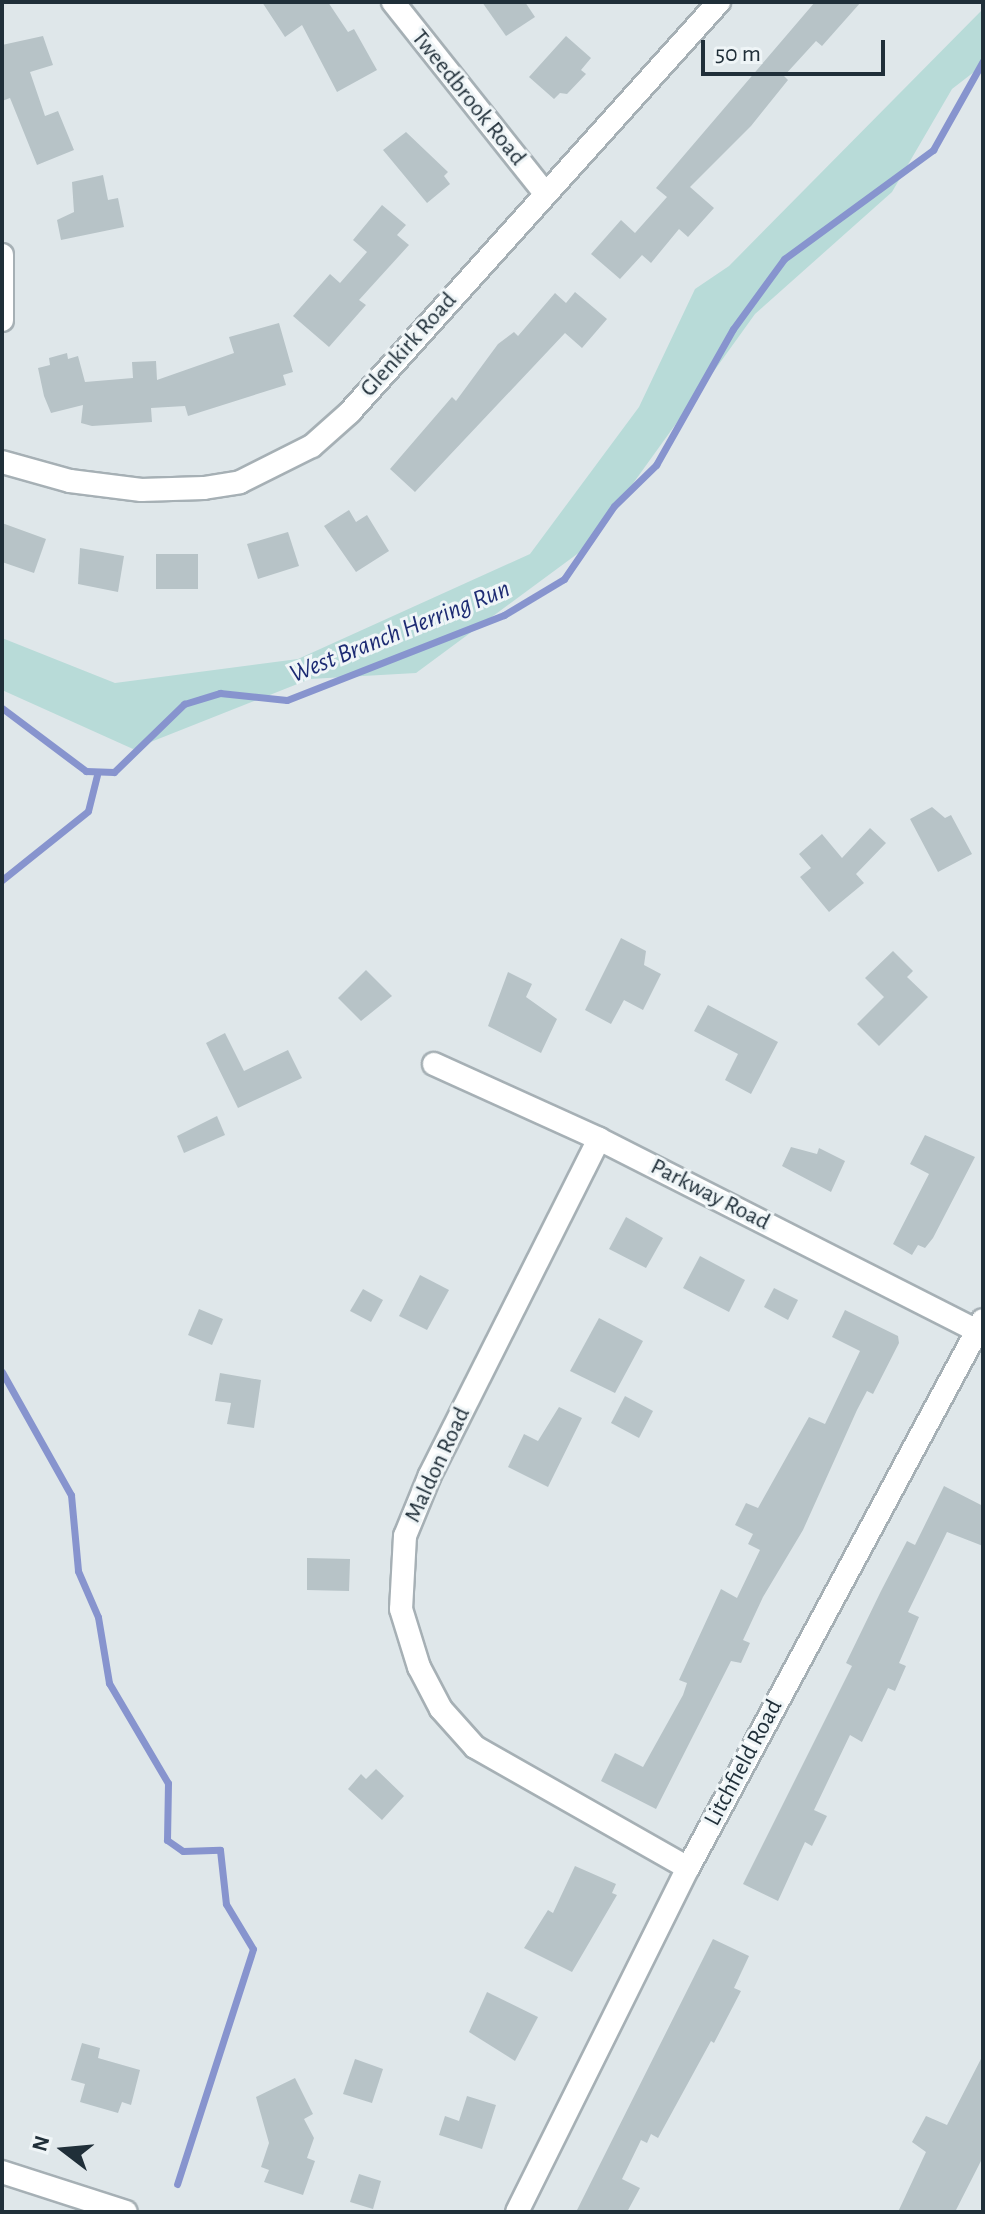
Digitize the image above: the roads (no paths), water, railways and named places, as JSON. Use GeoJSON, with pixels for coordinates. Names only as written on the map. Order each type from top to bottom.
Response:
{"type":"FeatureCollection","features":[{"type":"Feature","properties":{"kind":"street","name":"Tweedbrook Road"},"geometry":{"type":"LineString","coordinates":[[393,2],[545,193]]}},
{"type":"Feature","properties":{"kind":"street","name":"Glenkirk Road"},"geometry":{"type":"LineString","coordinates":[[2,462],[70,481],[141,490],[240,482],[312,446],[349,413],[719,2]]}},
{"type":"Feature","properties":{"kind":"street"},"geometry":{"type":"LineString","coordinates":[[2,255],[2,320]]}},
{"type":"Feature","properties":{"kind":"street","name":"Parkway Road"},"geometry":{"type":"LineString","coordinates":[[434,1064],[599,1139],[981,1328]]}},
{"type":"Feature","properties":{"kind":"street","name":"Maldon Road"},"geometry":{"type":"LineString","coordinates":[[599,1139],[430,1475],[405,1536],[401,1609],[419,1667],[441,1709],[475,1747],[688,1868]]}},
{"type":"Feature","properties":{"kind":"street","name":"Litchfield Road"},"geometry":{"type":"LineString","coordinates":[[517,2212],[688,1868],[981,1328]]}},
{"type":"Feature","properties":{"kind":"street"},"geometry":{"type":"LineString","coordinates":[[2,2172],[126,2212]]}},
{"type":"Feature","properties":{"kind":"waterway","name":"West Branch Herring Run"},"geometry":{"type":"LineString","coordinates":[[2,708],[86,771],[114,772],[184,704],[220,693],[287,700],[504,615],[564,579],[614,506],[656,465],[733,329],[784,259],[933,150],[983,61]]}},
{"type":"Feature","properties":{"kind":"waterway"},"geometry":{"type":"LineString","coordinates":[[2,880],[88,811],[97,775]]}},
{"type":"Feature","properties":{"kind":"waterway"},"geometry":{"type":"LineString","coordinates":[[2,1372],[71,1495],[78,1571],[98,1617],[109,1683],[168,1783],[167,1840],[183,1851],[220,1850],[226,1904],[253,1949],[177,2184]]}}]}
